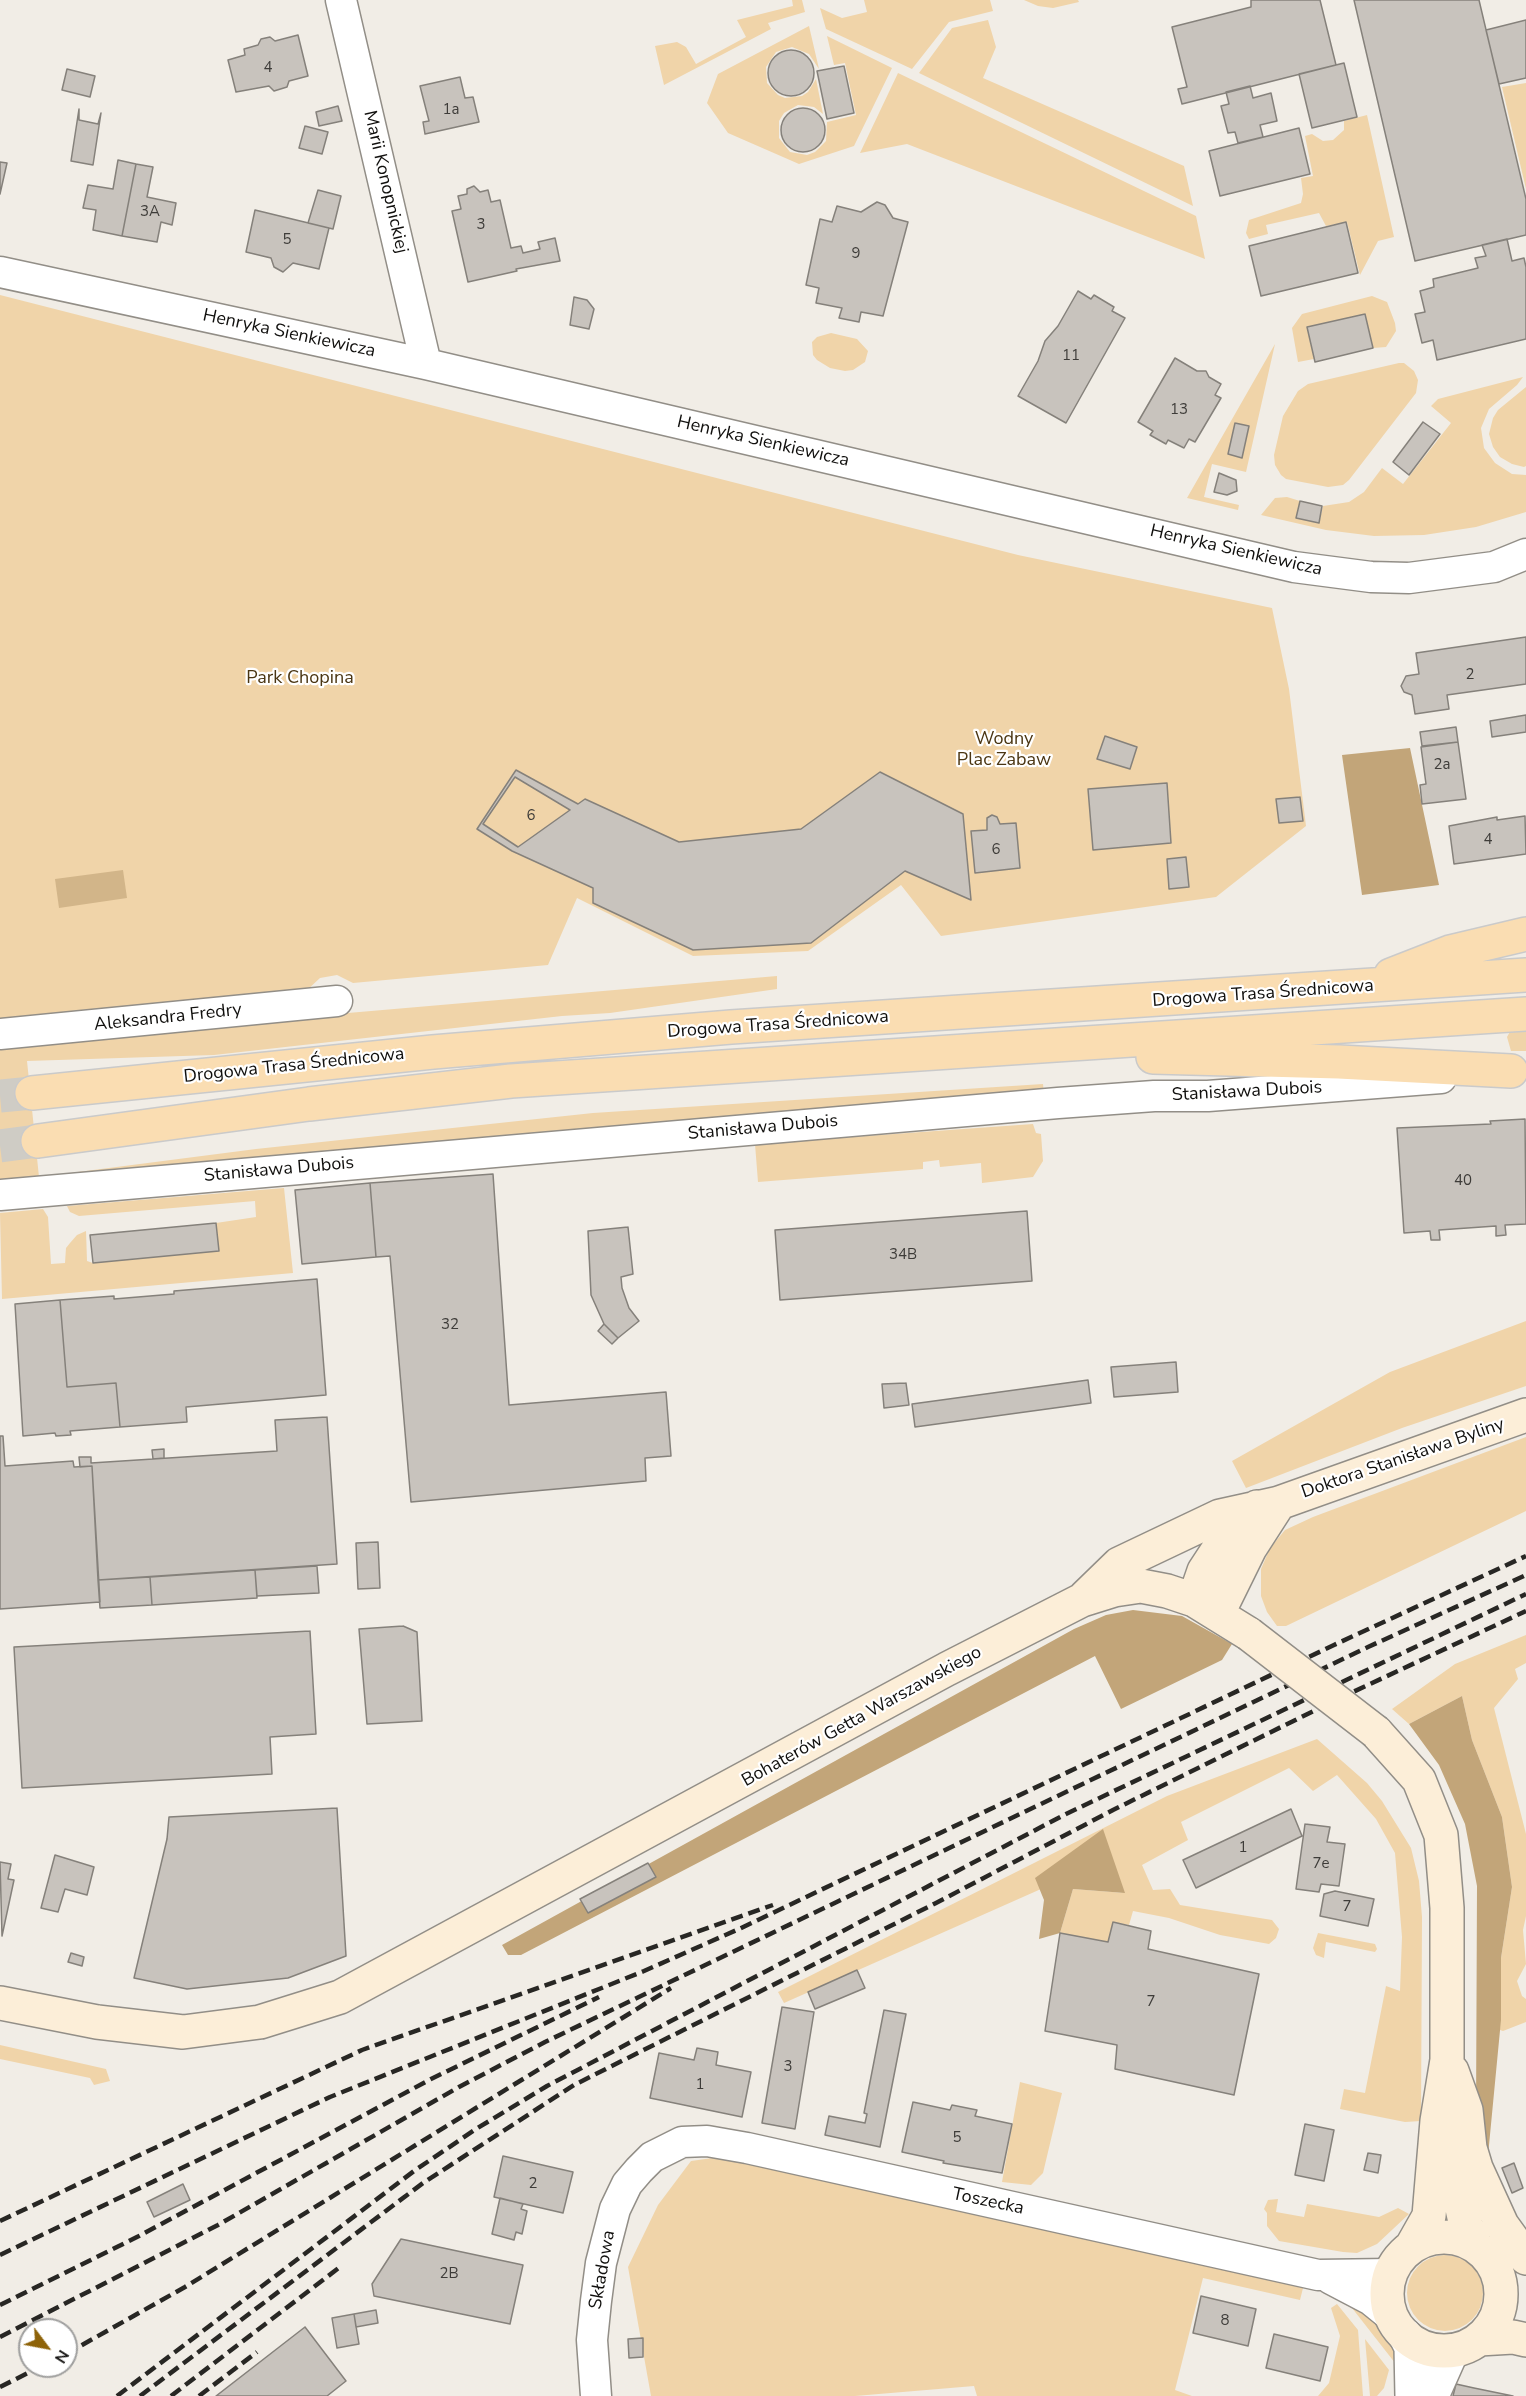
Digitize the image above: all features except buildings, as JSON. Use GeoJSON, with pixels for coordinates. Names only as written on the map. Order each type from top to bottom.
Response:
{"type":"FeatureCollection","features":[{"type":"Feature","properties":{"kind":"main road"},"geometry":{"type":"LineString","coordinates":[[1359,987],[1450,952],[1526,934]]}},
{"type":"Feature","properties":{"kind":"main road","name":"Drogowa Trasa Średnicowa"},"geometry":{"type":"LineString","coordinates":[[32,1093],[433,1052],[731,1027],[1526,975]]}},
{"type":"Feature","properties":{"kind":"main road","name":"Drogowa Trasa Średnicowa"},"geometry":{"type":"LineString","coordinates":[[38,1141],[309,1104],[511,1081],[1526,1014]]}},
{"type":"Feature","properties":{"kind":"main road"},"geometry":{"type":"LineString","coordinates":[[1059,1044],[1158,1058],[1339,1062],[1519,1071]]}},
{"type":"Feature","properties":{"kind":"main road","name":"Doktora Stanisława Byliny"},"geometry":{"type":"LineString","coordinates":[[1082,1600],[1119,1564],[1220,1516],[1268,1505],[1526,1415]]}},
{"type":"Feature","properties":{"kind":"main road","name":"Doktora Stanisława Byliny"},"geometry":{"type":"LineString","coordinates":[[1206,1607],[1204,1571],[1223,1542],[1268,1505]]}},
{"type":"Feature","properties":{"kind":"main road","name":"Bohaterów Getta Warszawskiego"},"geometry":{"type":"LineString","coordinates":[[0,2003],[97,2022],[183,2032],[260,2022],[340,1997],[947,1669],[1082,1600],[1114,1590],[1141,1586],[1206,1607],[1249,1634],[1376,1732],[1419,1780],[1441,1836],[1447,1908],[1449,2065],[1459,2151],[1459,2195],[1466,2226],[1476,2246]]}},
{"type":"Feature","properties":{"kind":"main road"},"geometry":{"type":"LineString","coordinates":[[1449,2065],[1466,2110],[1470,2148],[1476,2168],[1502,2225],[1526,2258]]}},
{"type":"Feature","properties":{"kind":"main road","name":"Bohaterów Getta Warszawskiego"},"geometry":{"type":"LineString","coordinates":[[1412,2246],[1430,2216],[1437,2121],[1449,2065]]}},
{"type":"Feature","properties":{"kind":"main road"},"geometry":{"type":"LineString","coordinates":[[1526,2305],[1519,2301],[1499,2277],[1490,2260],[1476,2246],[1449,2236],[1430,2238],[1412,2246],[1398,2260],[1390,2274],[1387,2298],[1399,2326],[1422,2346],[1465,2345],[1513,2337],[1526,2340]]}},
{"type":"Feature","properties":{"kind":"main road"},"geometry":{"type":"LineString","coordinates":[[1465,2345],[1493,2324],[1500,2306],[1499,2277]]}},
{"type":"Feature","properties":{"kind":"street","name":"Marii Konopnickiej"},"geometry":{"type":"LineString","coordinates":[[341,0],[426,364]]}},
{"type":"Feature","properties":{"kind":"street","name":"Henryka Sienkiewicza"},"geometry":{"type":"LineString","coordinates":[[0,272],[426,364],[1304,568],[1371,577],[1409,578],[1494,567],[1526,554]]}},
{"type":"Feature","properties":{"kind":"street","name":"Aleksandra Fredry"},"geometry":{"type":"LineString","coordinates":[[0,1034],[337,1001]]}},
{"type":"Feature","properties":{"kind":"street","name":"Stanisława Dubois"},"geometry":{"type":"LineString","coordinates":[[0,1195],[1058,1102],[1378,1084],[1519,1071]]}},
{"type":"Feature","properties":{"kind":"street","name":"Toszecka"},"geometry":{"type":"LineString","coordinates":[[652,2157],[682,2142],[707,2141],[1326,2276],[1390,2274]]}},
{"type":"Feature","properties":{"kind":"street","name":"Składowa"},"geometry":{"type":"LineString","coordinates":[[596,2396],[592,2340],[602,2263],[615,2209],[627,2184],[652,2157]]}},
{"type":"Feature","properties":{"kind":"street","name":"Toszecka"},"geometry":{"type":"LineString","coordinates":[[1326,2276],[1371,2300],[1399,2326]]}},
{"type":"Feature","properties":{"kind":"street"},"geometry":{"type":"LineString","coordinates":[[1399,2326],[1411,2347],[1412,2396]]}},
{"type":"Feature","properties":{"kind":"street"},"geometry":{"type":"LineString","coordinates":[[1432,2396],[1465,2345]]}},
{"type":"Feature","properties":{"kind":"green space"},"geometry":{"type":"Polygon","coordinates":[[[792,0],[802,0],[805,12],[768,23],[771,29],[664,85],[655,46],[677,42],[686,47],[696,64],[746,37],[737,20],[793,6],[792,0]]]}},
{"type":"Feature","properties":{"kind":"green space"},"geometry":{"type":"Polygon","coordinates":[[[864,0],[990,0],[993,11],[949,22],[912,69],[826,29],[820,8],[842,18],[867,12],[864,0]]]}},
{"type":"Feature","properties":{"kind":"green space"},"geometry":{"type":"Polygon","coordinates":[[[1024,0],[1078,0],[1079,2],[1053,8],[1038,6],[1024,0]]]}},
{"type":"Feature","properties":{"kind":"green space"},"geometry":{"type":"Polygon","coordinates":[[[988,20],[996,47],[983,78],[1184,166],[1193,206],[919,73],[952,28],[988,20]]]}},
{"type":"Feature","properties":{"kind":"green space"},"geometry":{"type":"Polygon","coordinates":[[[809,26],[819,69],[809,54],[792,47],[776,52],[766,67],[767,83],[778,95],[785,98],[802,96],[808,92],[816,79],[823,114],[814,107],[798,105],[784,113],[779,121],[779,138],[790,152],[807,155],[815,152],[826,141],[827,122],[856,115],[845,63],[834,65],[827,36],[892,68],[854,146],[799,164],[728,133],[707,103],[718,74],[809,26]]]}},
{"type":"Feature","properties":{"kind":"green space"},"geometry":{"type":"Polygon","coordinates":[[[898,73],[1196,216],[1205,259],[907,144],[860,153],[898,73]]]}},
{"type":"Feature","properties":{"kind":"green space"},"geometry":{"type":"Polygon","coordinates":[[[1526,83],[1526,189],[1502,87],[1526,83]]]}},
{"type":"Feature","properties":{"kind":"green space"},"geometry":{"type":"Polygon","coordinates":[[[1367,115],[1394,237],[1378,241],[1360,275],[1347,222],[1326,226],[1319,213],[1266,225],[1268,234],[1249,239],[1246,233],[1249,220],[1301,203],[1303,194],[1301,178],[1313,176],[1305,136],[1312,134],[1323,141],[1333,140],[1344,130],[1344,121],[1367,115]]]}},
{"type":"Feature","properties":{"kind":"green space","name":"Park Chopina"},"geometry":{"type":"Polygon","coordinates":[[[0,295],[1018,555],[1272,608],[1289,689],[1306,826],[1216,897],[941,936],[901,885],[808,951],[693,956],[577,898],[548,965],[353,983],[337,975],[320,978],[305,992],[0,1020],[0,295]]]}},
{"type":"Feature","properties":{"kind":"green space"},"geometry":{"type":"Polygon","coordinates":[[[1372,296],[1387,302],[1395,323],[1396,331],[1386,347],[1373,348],[1365,314],[1307,327],[1314,359],[1298,362],[1292,328],[1302,314],[1372,296]]]}},
{"type":"Feature","properties":{"kind":"green space"},"geometry":{"type":"Polygon","coordinates":[[[831,333],[857,339],[868,351],[865,362],[853,370],[845,371],[830,368],[817,360],[813,355],[812,342],[817,337],[831,333]]]}},
{"type":"Feature","properties":{"kind":"green space"},"geometry":{"type":"Polygon","coordinates":[[[1275,344],[1246,472],[1212,464],[1204,497],[1239,505],[1238,510],[1187,498],[1275,344]]]}},
{"type":"Feature","properties":{"kind":"green space"},"geometry":{"type":"Polygon","coordinates":[[[1404,363],[1414,371],[1418,380],[1416,393],[1349,480],[1343,485],[1328,487],[1286,479],[1281,475],[1275,465],[1274,455],[1283,416],[1298,391],[1308,384],[1404,363]]]}},
{"type":"Feature","properties":{"kind":"green space"},"geometry":{"type":"Polygon","coordinates":[[[1523,377],[1489,409],[1481,428],[1484,448],[1495,463],[1512,474],[1526,475],[1526,512],[1476,527],[1424,535],[1374,536],[1326,530],[1261,515],[1275,498],[1287,497],[1300,501],[1296,518],[1319,523],[1323,506],[1349,502],[1364,492],[1382,468],[1403,484],[1451,423],[1431,406],[1438,399],[1523,377]]]}},
{"type":"Feature","properties":{"kind":"green space"},"geometry":{"type":"Polygon","coordinates":[[[1526,387],[1526,466],[1524,467],[1512,464],[1500,457],[1493,447],[1489,434],[1493,418],[1498,410],[1526,387]]]}},
{"type":"Feature","properties":{"kind":"green space"},"geometry":{"type":"Polygon","coordinates":[[[777,976],[777,989],[610,1013],[562,1016],[214,1055],[27,1061],[39,1177],[256,1149],[593,1113],[1043,1084],[1044,1094],[0,1184],[0,1043],[777,976]]]}},
{"type":"Feature","properties":{"kind":"green space"},"geometry":{"type":"Polygon","coordinates":[[[1526,1027],[1526,1051],[1511,1051],[1507,1037],[1512,1028],[1526,1027]]]}},
{"type":"Feature","properties":{"kind":"green space"},"geometry":{"type":"Polygon","coordinates":[[[1033,1124],[1036,1133],[1041,1134],[1043,1161],[1033,1177],[982,1183],[981,1163],[940,1167],[939,1160],[923,1162],[923,1169],[758,1182],[755,1144],[1033,1124]]]}},
{"type":"Feature","properties":{"kind":"green space"},"geometry":{"type":"Polygon","coordinates":[[[284,1188],[293,1273],[2,1299],[0,1213],[43,1209],[48,1217],[51,1264],[65,1263],[66,1248],[77,1235],[86,1231],[87,1261],[93,1263],[219,1251],[216,1223],[256,1217],[255,1201],[79,1216],[70,1212],[67,1206],[284,1188]]]}},
{"type":"Feature","properties":{"kind":"green space"},"geometry":{"type":"Polygon","coordinates":[[[1526,1321],[1526,1386],[1402,1428],[1246,1488],[1232,1461],[1390,1372],[1526,1321]]]}},
{"type":"Feature","properties":{"kind":"green space"},"geometry":{"type":"Polygon","coordinates":[[[1526,1437],[1526,1511],[1286,1626],[1277,1626],[1267,1612],[1261,1596],[1261,1569],[1270,1548],[1285,1530],[1313,1517],[1526,1437]]]}},
{"type":"Feature","properties":{"kind":"green space"},"geometry":{"type":"Polygon","coordinates":[[[1526,1635],[1526,1663],[1515,1669],[1518,1679],[1494,1708],[1526,1834],[1526,1916],[1523,1930],[1526,1964],[1517,1981],[1522,1996],[1526,1999],[1526,2022],[1503,2031],[1500,2030],[1501,1958],[1512,1887],[1502,1817],[1472,1740],[1462,1696],[1409,1724],[1392,1709],[1455,1664],[1526,1635]]]}},
{"type":"Feature","properties":{"kind":"green space"},"geometry":{"type":"Polygon","coordinates":[[[1317,1739],[1367,1783],[1382,1801],[1411,1848],[1419,1881],[1422,1917],[1421,2121],[1405,2122],[1340,2109],[1344,2089],[1365,2093],[1386,1986],[1400,1991],[1402,1937],[1395,1853],[1376,1819],[1337,1775],[1313,1791],[1289,1768],[1181,1822],[1188,1840],[1142,1865],[1153,1890],[1170,1889],[1180,1905],[1272,1920],[1279,1929],[1276,1938],[1269,1944],[1220,1935],[1169,1918],[1133,1911],[1129,1925],[1113,1922],[1108,1942],[1060,1933],[1073,1889],[1125,1893],[1036,1877],[1041,1889],[784,2003],[778,1992],[1167,1796],[1317,1739]]]}},
{"type":"Feature","properties":{"kind":"green space"},"geometry":{"type":"Polygon","coordinates":[[[1318,1933],[1375,1944],[1377,1949],[1375,1952],[1326,1942],[1324,1958],[1316,1955],[1313,1948],[1318,1933]]]}},
{"type":"Feature","properties":{"kind":"green space"},"geometry":{"type":"Polygon","coordinates":[[[0,2045],[106,2069],[110,2081],[94,2085],[90,2078],[0,2059],[0,2045]]]}},
{"type":"Feature","properties":{"kind":"green space"},"geometry":{"type":"Polygon","coordinates":[[[1020,2082],[1062,2093],[1043,2173],[1031,2185],[1002,2182],[1020,2082]]]}},
{"type":"Feature","properties":{"kind":"green space"},"geometry":{"type":"Polygon","coordinates":[[[727,2156],[1303,2288],[1300,2300],[1203,2278],[1175,2390],[1192,2396],[977,2396],[974,2386],[855,2396],[651,2396],[628,2267],[658,2205],[691,2161],[727,2156]]]}},
{"type":"Feature","properties":{"kind":"green space"},"geometry":{"type":"Polygon","coordinates":[[[1278,2199],[1276,2212],[1304,2217],[1307,2204],[1379,2217],[1398,2208],[1409,2214],[1377,2244],[1357,2253],[1343,2252],[1279,2241],[1267,2226],[1267,2213],[1264,2209],[1268,2200],[1278,2199]]]}},
{"type":"Feature","properties":{"kind":"green space"},"geometry":{"type":"Polygon","coordinates":[[[1445,2255],[1459,2258],[1472,2266],[1480,2279],[1483,2293],[1480,2307],[1472,2320],[1459,2328],[1445,2331],[1431,2328],[1418,2320],[1410,2307],[1407,2293],[1410,2279],[1418,2266],[1431,2258],[1445,2255]]]}},
{"type":"Feature","properties":{"kind":"green space"},"geometry":{"type":"Polygon","coordinates":[[[1354,2301],[1379,2322],[1392,2342],[1399,2368],[1352,2308],[1354,2301]]]}},
{"type":"Feature","properties":{"kind":"green space"},"geometry":{"type":"Polygon","coordinates":[[[1337,2304],[1358,2330],[1363,2396],[1318,2396],[1329,2383],[1340,2336],[1331,2308],[1337,2304]]]}},
{"type":"Feature","properties":{"kind":"green space"},"geometry":{"type":"Polygon","coordinates":[[[1365,2339],[1389,2370],[1384,2388],[1377,2396],[1370,2396],[1365,2339]]]}},
{"type":"Feature","properties":{"kind":"shaded area"},"geometry":{"type":"Polygon","coordinates":[[[1410,748],[1439,885],[1362,895],[1342,755],[1410,748]]]}},
{"type":"Feature","properties":{"kind":"shaded area"},"geometry":{"type":"Polygon","coordinates":[[[123,870],[127,898],[59,908],[55,879],[123,870]]]}},
{"type":"Feature","properties":{"kind":"shaded area"},"geometry":{"type":"Polygon","coordinates":[[[1133,1610],[1182,1616],[1232,1644],[1222,1660],[1121,1709],[1095,1656],[521,1955],[508,1955],[502,1945],[1074,1629],[1106,1615],[1133,1610]]]}},
{"type":"Feature","properties":{"kind":"shaded area"},"geometry":{"type":"Polygon","coordinates":[[[1462,1696],[1472,1740],[1502,1817],[1512,1887],[1501,1958],[1501,2020],[1487,2166],[1476,2118],[1477,1886],[1465,1824],[1439,1765],[1409,1724],[1462,1696]]]}},
{"type":"Feature","properties":{"kind":"shaded area"},"geometry":{"type":"Polygon","coordinates":[[[1103,1829],[1125,1893],[1073,1889],[1060,1933],[1039,1939],[1044,1900],[1035,1878],[1103,1829]]]}},
{"type":"Feature","properties":{"kind":"tunnel"},"geometry":{"type":"LineString","coordinates":[[0,1096],[32,1093]]}},
{"type":"Feature","properties":{"kind":"tunnel"},"geometry":{"type":"LineString","coordinates":[[0,1146],[38,1141]]}},
{"type":"Feature","properties":{"kind":"railway"},"geometry":{"type":"LineString","coordinates":[[0,2255],[330,2097],[644,1971],[739,1929],[1334,1645],[1526,1556]]}},
{"type":"Feature","properties":{"kind":"railway"},"geometry":{"type":"LineString","coordinates":[[0,2337],[218,2225],[459,2087],[545,2042],[1368,1647],[1526,1575]]}},
{"type":"Feature","properties":{"kind":"railway"},"geometry":{"type":"LineString","coordinates":[[117,2396],[414,2171],[476,2129],[547,2086],[1066,1814],[1526,1594]]}},
{"type":"Feature","properties":{"kind":"railway"},"geometry":{"type":"LineString","coordinates":[[1338,1699],[1526,1611]]}},
{"type":"Feature","properties":{"kind":"railway"},"geometry":{"type":"LineString","coordinates":[[140,2396],[423,2183],[574,2085],[936,1903],[1113,1810],[1344,1696]]}},
{"type":"Feature","properties":{"kind":"railway"},"geometry":{"type":"LineString","coordinates":[[0,2221],[362,2050],[773,1905]]}},
{"type":"Feature","properties":{"kind":"railway"},"geometry":{"type":"LineString","coordinates":[[78,2347],[185,2287],[671,1988]]}},
{"type":"Feature","properties":{"kind":"railway"},"geometry":{"type":"LineString","coordinates":[[0,2305],[139,2236],[431,2079],[599,1997]]}},
{"type":"Feature","properties":{"kind":"railway"},"geometry":{"type":"LineString","coordinates":[[171,2396],[340,2267]]}},
{"type":"Feature","properties":{"kind":"railway"},"geometry":{"type":"LineString","coordinates":[[199,2396],[257,2352]]}},
{"type":"Feature","properties":{"kind":"railway"},"geometry":{"type":"LineString","coordinates":[[0,2387],[18,2378]]}},
{"type":"Feature","properties":{"kind":"park label","name":"Wodny Plac Zabaw"},"geometry":{"type":"Point","coordinates":[1004,750]}}]}
